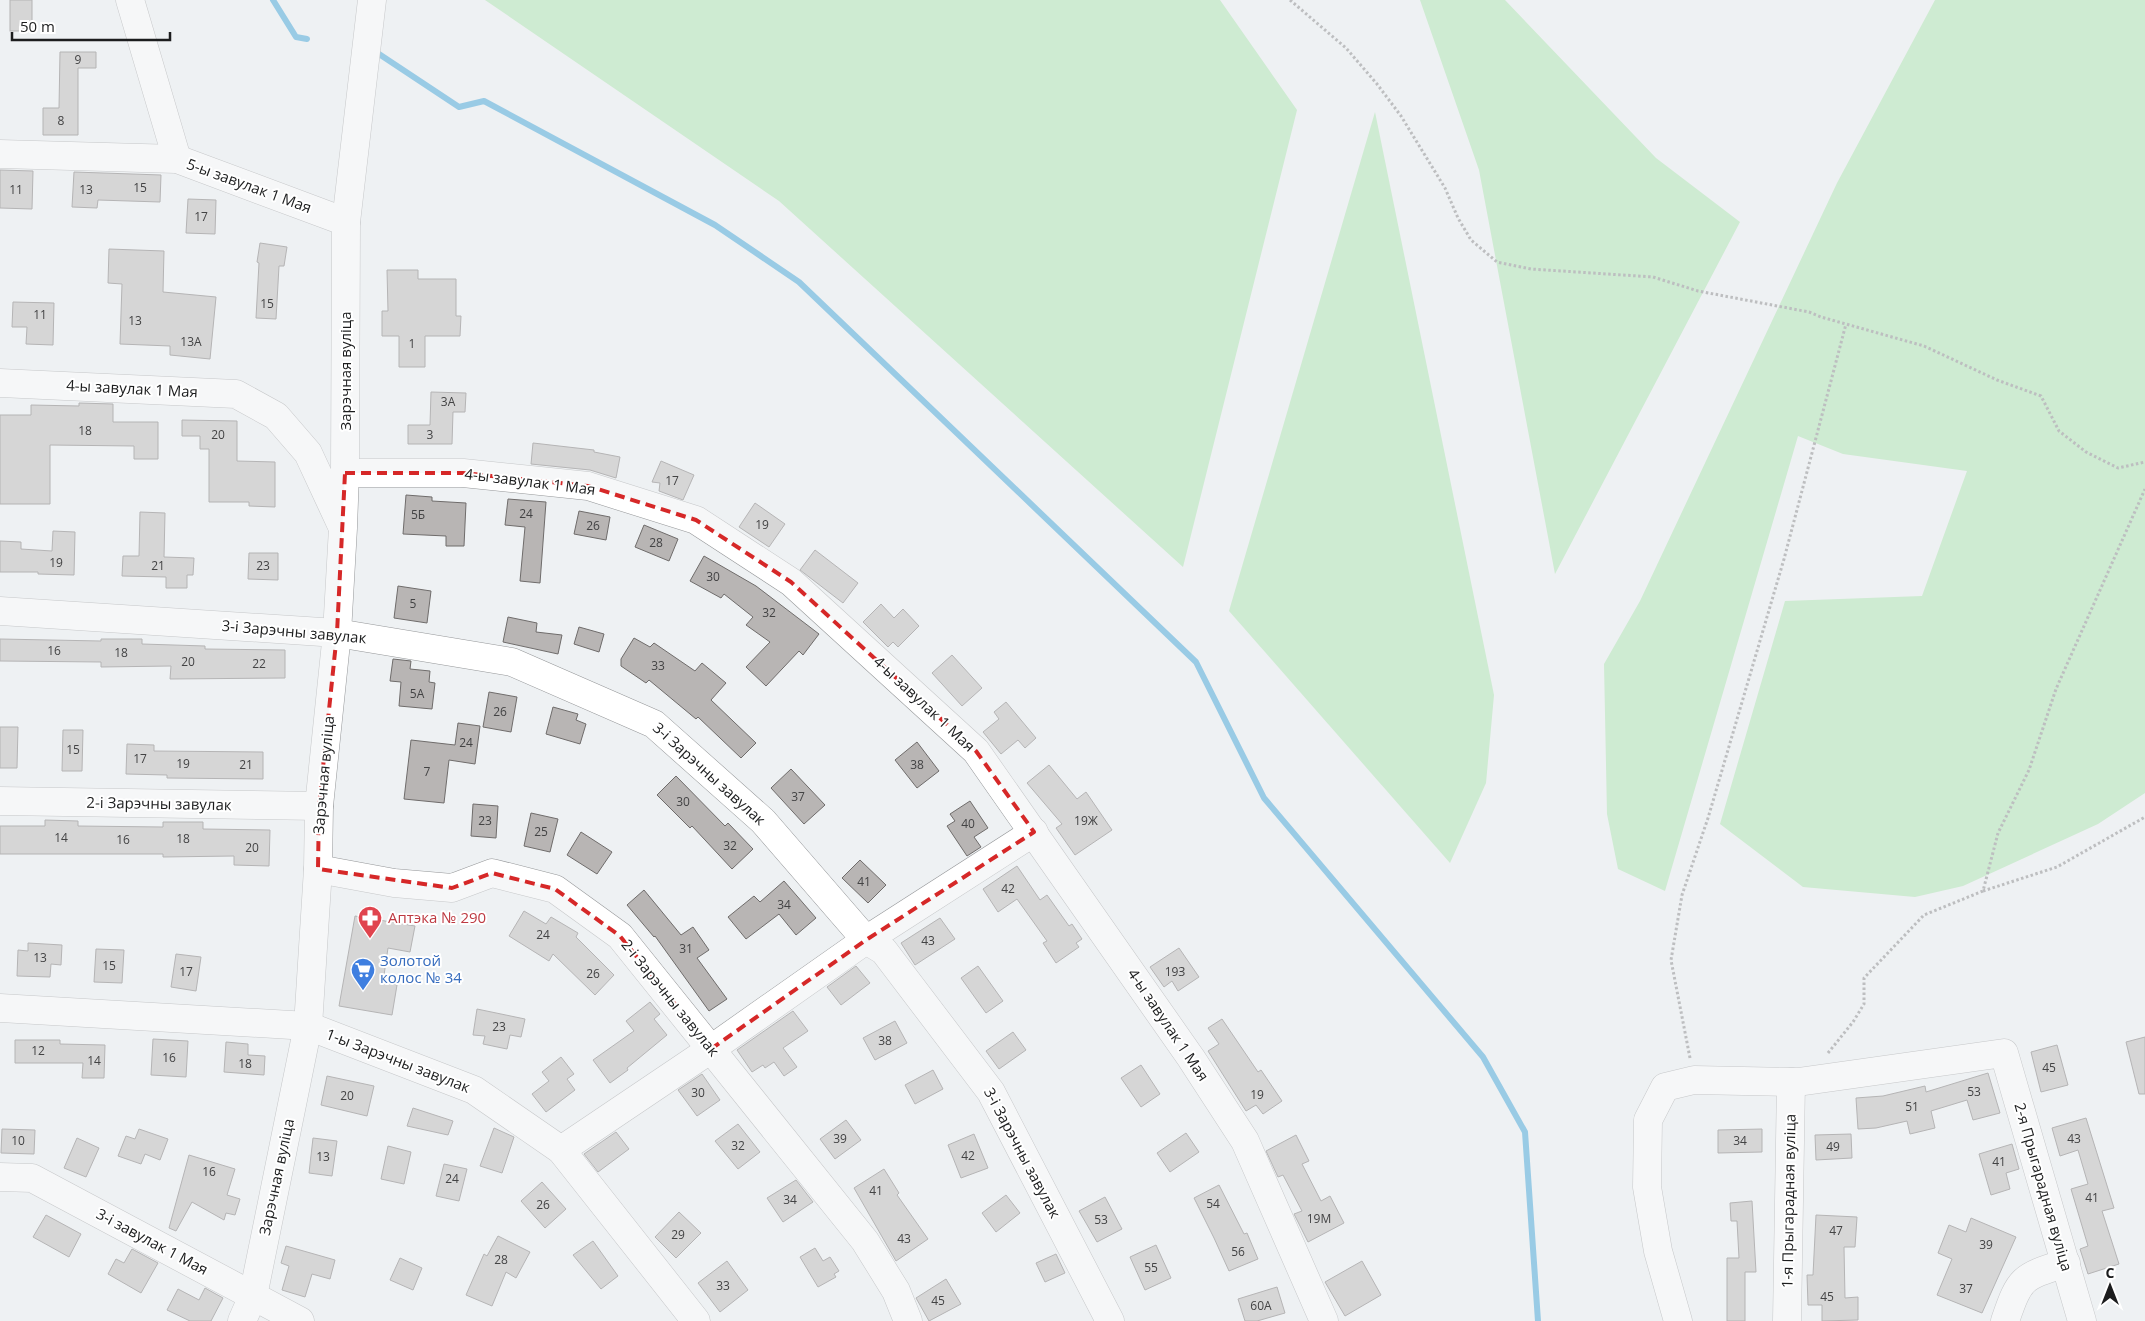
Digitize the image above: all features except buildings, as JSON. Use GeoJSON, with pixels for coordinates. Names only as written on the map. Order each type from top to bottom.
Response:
{"type":"FeatureCollection","features":[{"type":"Feature","properties":{"kind":"street"},"geometry":{"type":"LineString","coordinates":[[130,0],[177,159]]}},
{"type":"Feature","properties":{"kind":"street","name":"Зарэчная вуліца"},"geometry":{"type":"LineString","coordinates":[[242,1321],[253,1296],[308,1026],[318,869],[319,806],[337,633],[343,528],[346,222],[372,0]]}},
{"type":"Feature","properties":{"kind":"street","name":"5-ы завулак 1 Мая"},"geometry":{"type":"LineString","coordinates":[[0,154],[177,159],[346,222]]}},
{"type":"Feature","properties":{"kind":"street","name":"4-ы завулак 1 Мая"},"geometry":{"type":"LineString","coordinates":[[0,382],[236,394],[276,416],[308,453],[343,528]]}},
{"type":"Feature","properties":{"kind":"street","name":"4-ы завулак 1 Мая"},"geometry":{"type":"LineString","coordinates":[[345,473],[463,473],[588,486],[696,520],[791,582],[976,751],[1191,1058],[1245,1141],[1324,1321]]}},
{"type":"Feature","properties":{"kind":"street","name":"3-і Зарэчны завулак"},"geometry":{"type":"LineString","coordinates":[[0,611],[337,633],[512,662],[654,724],[763,821],[866,940],[884,951],[991,1092],[1110,1321]]}},
{"type":"Feature","properties":{"kind":"street","name":"2-і Зарэчны завулак"},"geometry":{"type":"LineString","coordinates":[[0,801],[319,806]]}},
{"type":"Feature","properties":{"kind":"street"},"geometry":{"type":"LineString","coordinates":[[561,1150],[711,1049],[866,940],[1034,832]]}},
{"type":"Feature","properties":{"kind":"street","name":"2-і Зарэчны завулак"},"geometry":{"type":"LineString","coordinates":[[318,869],[394,883],[452,888],[492,873],[555,889],[620,936],[865,1241],[896,1291],[908,1321]]}},
{"type":"Feature","properties":{"kind":"street","name":"1-ы Зарэчны завулак"},"geometry":{"type":"LineString","coordinates":[[0,1008],[308,1026],[474,1090],[561,1150],[696,1321]]}},
{"type":"Feature","properties":{"kind":"street","name":"2-я Прыгарадная вуліца"},"geometry":{"type":"LineString","coordinates":[[1795,1082],[2004,1053],[2082,1321]]}},
{"type":"Feature","properties":{"kind":"street"},"geometry":{"type":"LineString","coordinates":[[1678,1321],[1658,1251],[1647,1187],[1648,1120],[1665,1087],[1694,1080],[1795,1082]]}},
{"type":"Feature","properties":{"kind":"street","name":"1-я Прыгарадная вуліца"},"geometry":{"type":"LineString","coordinates":[[1787,1321],[1795,1082]]}},
{"type":"Feature","properties":{"kind":"street","name":"3-і завулак 1 Мая"},"geometry":{"type":"LineString","coordinates":[[0,1177],[32,1178],[300,1321]]}},
{"type":"Feature","properties":{"kind":"street"},"geometry":{"type":"LineString","coordinates":[[2005,1321],[2020,1283],[2036,1272],[2066,1263]]}},
{"type":"Feature","properties":{"kind":"path"},"geometry":{"type":"LineString","coordinates":[[1290,0],[1346,48],[1377,84],[1401,116],[1445,188],[1458,218],[1471,240],[1497,262],[1531,269],[1653,277],[1698,291],[1808,312],[1821,318],[1924,346],[1997,380],[2041,396],[2059,431],[2086,452],[2118,468],[2145,462]]}},
{"type":"Feature","properties":{"kind":"path"},"geometry":{"type":"LineString","coordinates":[[1694,1080],[1671,960],[1682,895],[1708,818],[1784,559],[1846,324]]}},
{"type":"Feature","properties":{"kind":"path"},"geometry":{"type":"LineString","coordinates":[[1983,891],[1998,833],[2029,770],[2056,689],[2145,489]]}},
{"type":"Feature","properties":{"kind":"path"},"geometry":{"type":"LineString","coordinates":[[1795,1082],[1835,1046],[1864,1004],[1864,978],[1924,915],[1983,891],[2057,867],[2145,817]]}},
{"type":"Feature","properties":{"kind":"highlighted area"},"geometry":{"type":"Polygon","coordinates":[[[345,473],[463,473],[588,486],[696,520],[791,582],[976,751],[1034,832],[866,940],[711,1049],[620,936],[555,889],[492,873],[452,888],[318,869],[319,806],[337,633],[345,473]]]}},
{"type":"Feature","properties":{"kind":"green space"},"geometry":{"type":"Polygon","coordinates":[[[485,0],[1220,0],[1297,110],[1183,567],[779,201],[485,0]]]}},
{"type":"Feature","properties":{"kind":"green space"},"geometry":{"type":"Polygon","coordinates":[[[1420,0],[1505,0],[1656,158],[1740,222],[1555,574],[1479,170],[1420,0]]]}},
{"type":"Feature","properties":{"kind":"green space"},"geometry":{"type":"Polygon","coordinates":[[[1935,0],[2145,0],[2145,793],[2098,824],[1963,886],[1915,897],[1803,887],[1720,824],[1785,601],[1922,596],[1967,471],[1843,454],[1798,436],[1665,891],[1618,869],[1607,814],[1604,664],[1640,601],[1837,183],[1935,0]]]}},
{"type":"Feature","properties":{"kind":"green space"},"geometry":{"type":"Polygon","coordinates":[[[1375,112],[1494,695],[1486,783],[1450,863],[1229,611],[1375,112]]]}},
{"type":"Feature","properties":{"kind":"waterway"},"geometry":{"type":"LineString","coordinates":[[273,0],[296,37],[307,39]]}},
{"type":"Feature","properties":{"kind":"waterway"},"geometry":{"type":"LineString","coordinates":[[379,54],[459,107],[484,101],[715,225],[799,282],[1196,662],[1264,798],[1483,1057],[1525,1132],[1538,1321]]}},
{"type":"Feature","properties":{"kind":"place","name":"Аптэка № 290"},"geometry":{"type":"Point","coordinates":[370,939]}},
{"type":"Feature","properties":{"kind":"place","name":"Золотой колос № 34"},"geometry":{"type":"Point","coordinates":[363,991]}}]}
